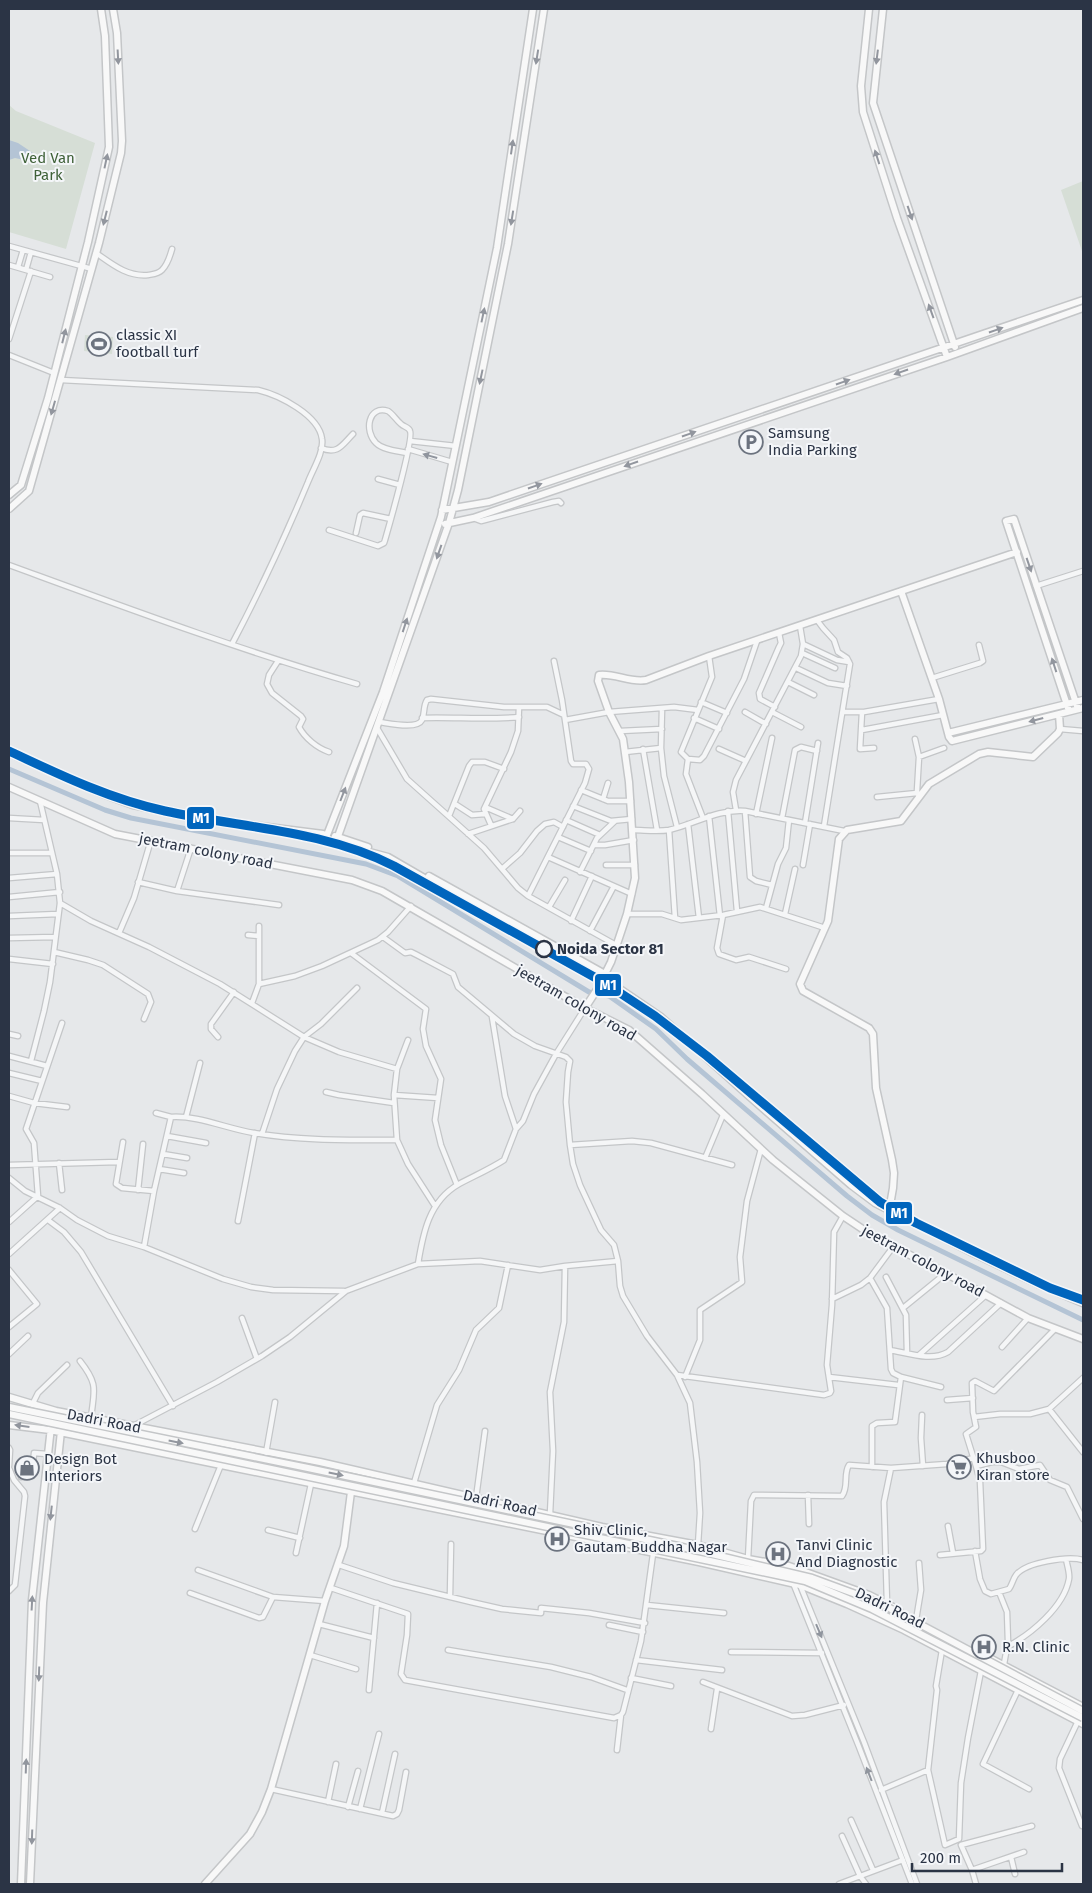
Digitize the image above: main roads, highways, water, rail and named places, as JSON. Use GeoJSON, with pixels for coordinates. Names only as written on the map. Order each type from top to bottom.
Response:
{"type":"FeatureCollection","features":[{"type":"Feature","properties":{"kind":"water"},"geometry":{"type":"Polygon","coordinates":[[[9,140],[18,143],[39,157],[33,162],[15,158],[9,160],[9,140]]]}},
{"type":"Feature","properties":{"kind":"waterway"},"geometry":{"type":"LineString","coordinates":[[9,769],[105,810],[131,818],[366,864],[398,876],[589,992],[609,996],[656,1029],[687,1059],[847,1196],[872,1215],[898,1230],[1083,1320]]}},
{"type":"Feature","properties":{"kind":"place","name":"classic XI football turf"},"geometry":{"type":"Point","coordinates":[99,344]}},
{"type":"Feature","properties":{"kind":"place","name":"Samsung India Parking"},"geometry":{"type":"Point","coordinates":[751,442]}},
{"type":"Feature","properties":{"kind":"place","name":"Noida Sector 81"},"geometry":{"type":"Point","coordinates":[544,949]}},
{"type":"Feature","properties":{"kind":"place","name":"Khusboo Kiran store"},"geometry":{"type":"Point","coordinates":[959,1467]}},
{"type":"Feature","properties":{"kind":"place","name":"Design Bot Interiors"},"geometry":{"type":"Point","coordinates":[27,1468]}},
{"type":"Feature","properties":{"kind":"place","name":"Shiv Clinic, Gautam Buddha Nagar"},"geometry":{"type":"Point","coordinates":[557,1539]}},
{"type":"Feature","properties":{"kind":"place","name":"Tanvi Clinic And Diagnostic"},"geometry":{"type":"Point","coordinates":[778,1554]}},
{"type":"Feature","properties":{"kind":"place","name":"R.N. Clinic"},"geometry":{"type":"Point","coordinates":[984,1647]}},
{"type":"Feature","properties":{"kind":"park label","name":"Ved Van Park"},"geometry":{"type":"Point","coordinates":[48,166]}}]}
